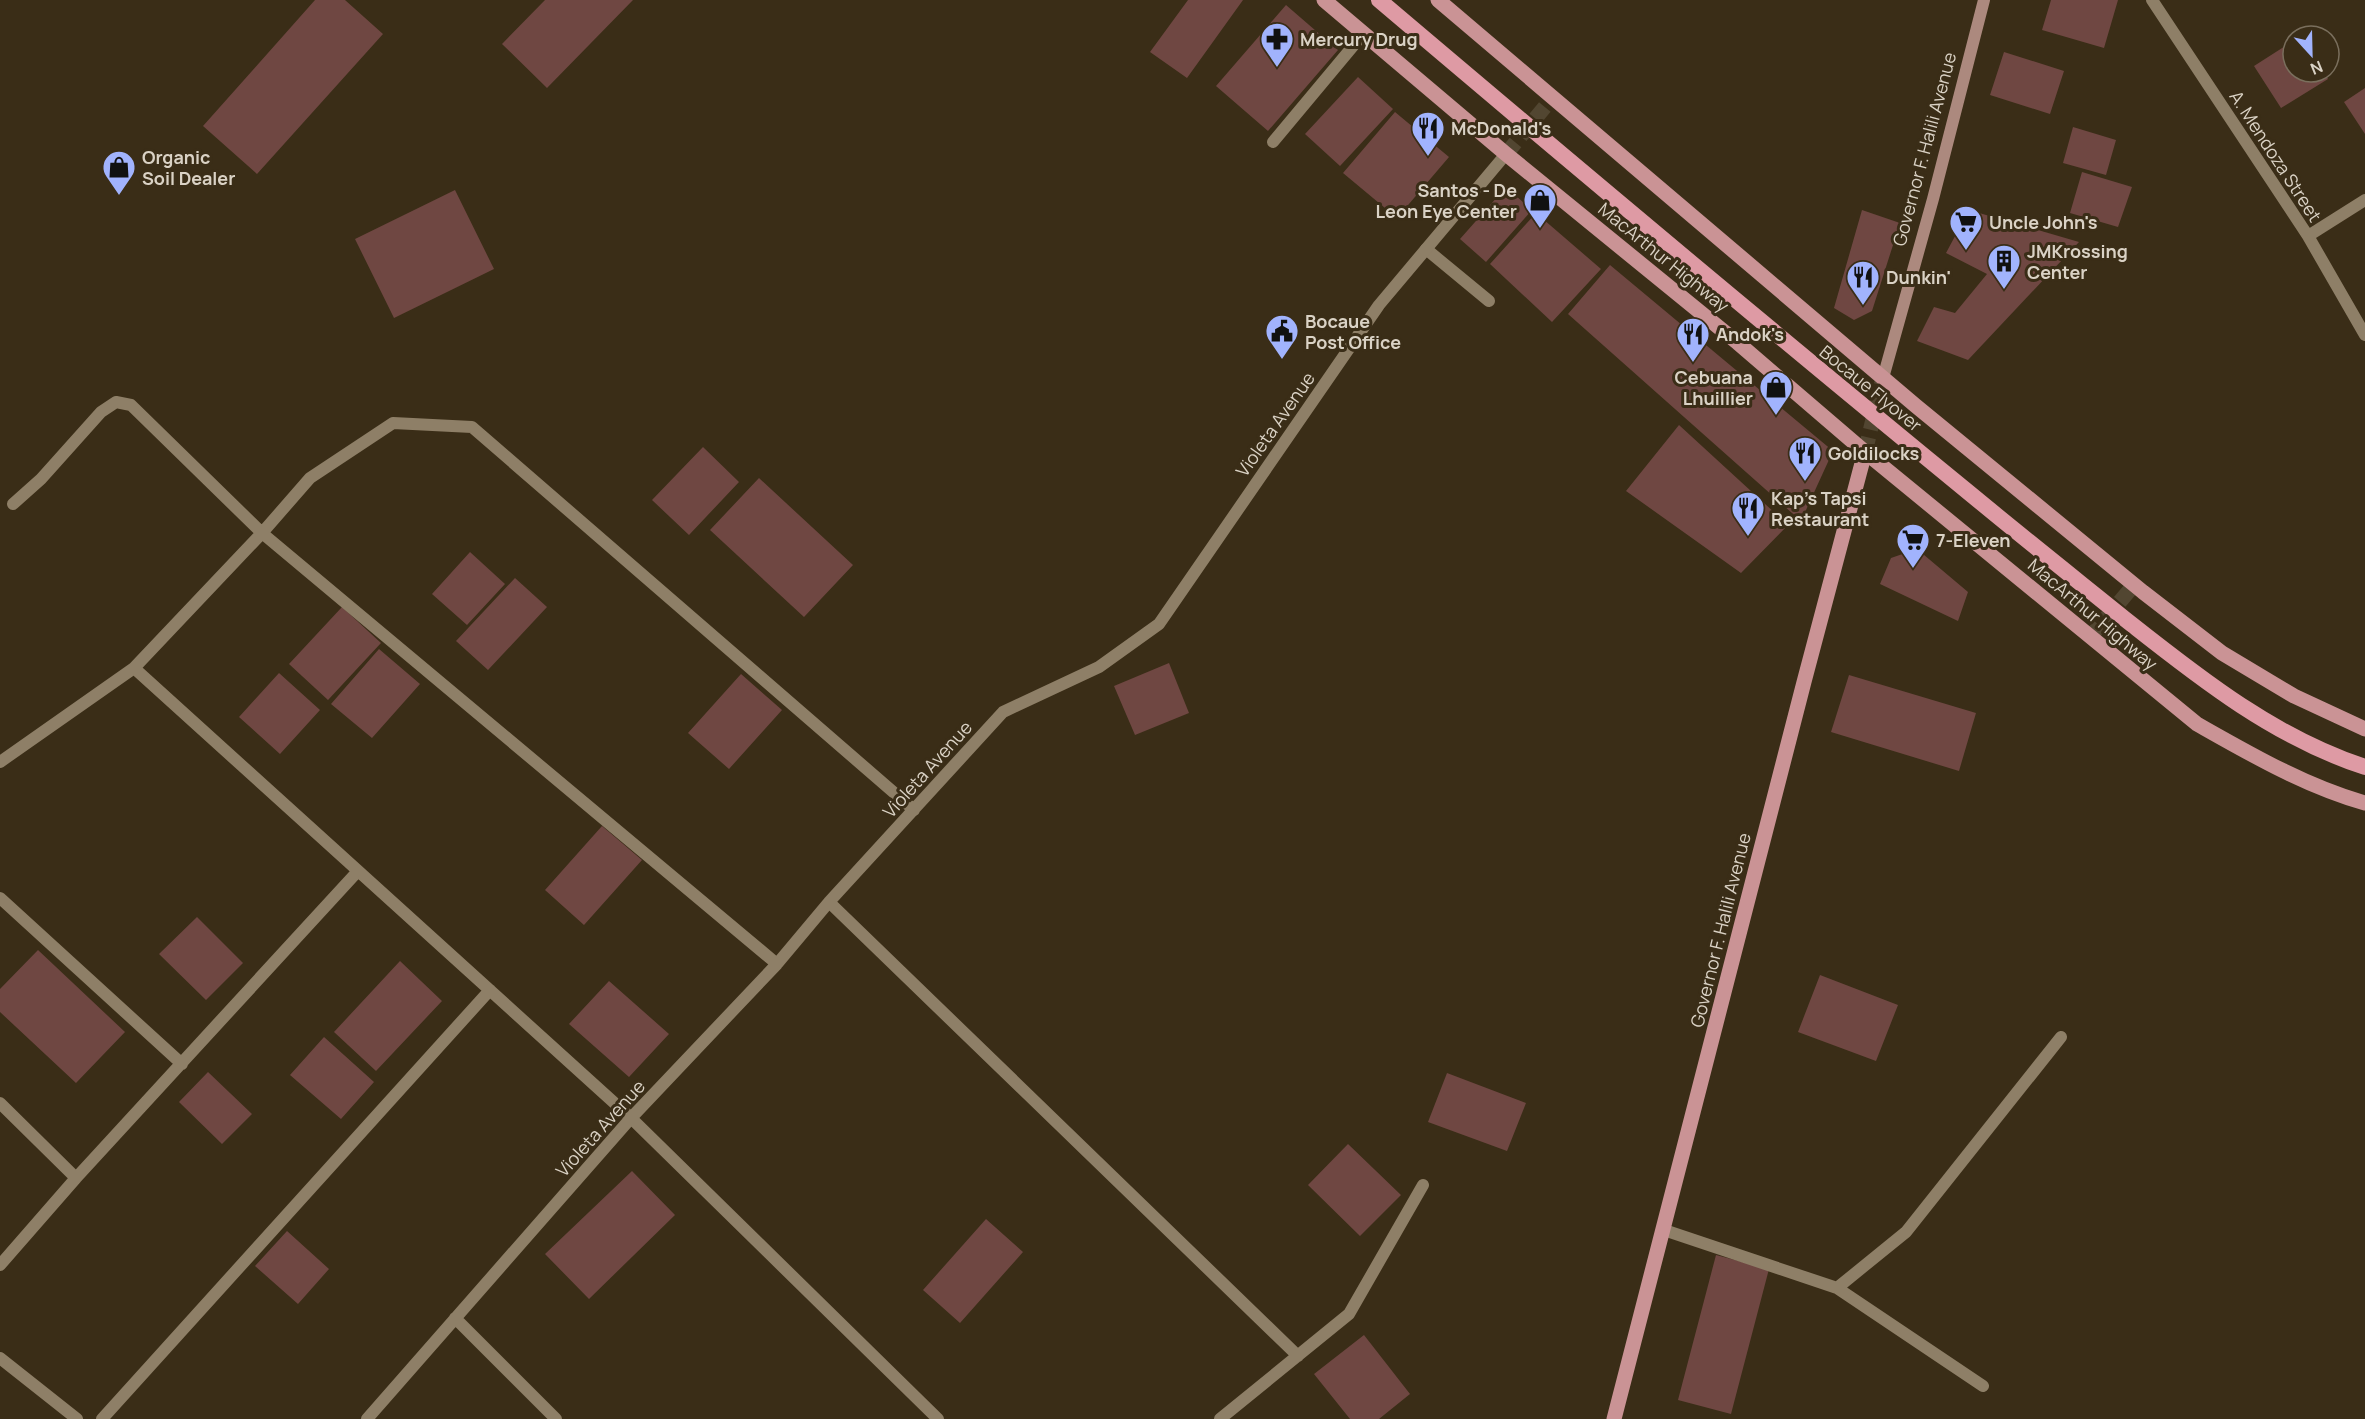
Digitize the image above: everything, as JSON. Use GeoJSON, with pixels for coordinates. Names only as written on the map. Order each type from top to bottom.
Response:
{"type":"FeatureCollection","features":[{"type":"Feature","properties":{"kind":"highway","name":"Bocaue Flyover"},"geometry":{"type":"LineString","coordinates":[[1379,0],[1758,320],[2058,566],[2192,672],[2265,721],[2365,767]]}},
{"type":"Feature","properties":{"kind":"main road","name":"MacArthur Highway"},"geometry":{"type":"LineString","coordinates":[[1324,0],[1506,154],[1738,343],[1865,452],[2197,724],[2293,775],[2336,795],[2365,803]]}},
{"type":"Feature","properties":{"kind":"main road"},"geometry":{"type":"LineString","coordinates":[[1438,0],[1882,378],[2143,592],[2222,652],[2294,696],[2365,729]]}},
{"type":"Feature","properties":{"kind":"main road","name":"Governor F. Halili Avenue"},"geometry":{"type":"LineString","coordinates":[[1882,378],[1933,199],[1984,0]]}},
{"type":"Feature","properties":{"kind":"main road","name":"Governor F. Halili Avenue"},"geometry":{"type":"LineString","coordinates":[[1614,1419],[1865,452]]}},
{"type":"Feature","properties":{"kind":"street","name":"A. Mendoza Street"},"geometry":{"type":"LineString","coordinates":[[2152,0],[2308,236],[2365,335]]}},
{"type":"Feature","properties":{"kind":"street"},"geometry":{"type":"LineString","coordinates":[[1273,142],[1364,33]]}},
{"type":"Feature","properties":{"kind":"street","name":"Violeta Avenue"},"geometry":{"type":"LineString","coordinates":[[368,1419],[631,1119],[777,964],[829,902],[1003,712],[1099,668],[1159,624],[1379,305],[1506,154]]}},
{"type":"Feature","properties":{"kind":"street"},"geometry":{"type":"LineString","coordinates":[[2308,236],[2365,200]]}},
{"type":"Feature","properties":{"kind":"street"},"geometry":{"type":"LineString","coordinates":[[1426,249],[1489,301]]}},
{"type":"Feature","properties":{"kind":"street"},"geometry":{"type":"LineString","coordinates":[[13,504],[41,479],[101,412],[116,402],[131,405],[262,533],[777,964]]}},
{"type":"Feature","properties":{"kind":"street"},"geometry":{"type":"LineString","coordinates":[[0,762],[134,668],[262,533],[310,478],[393,423],[472,426],[914,810]]}},
{"type":"Feature","properties":{"kind":"street"},"geometry":{"type":"LineString","coordinates":[[134,668],[631,1119],[938,1419]]}},
{"type":"Feature","properties":{"kind":"street"},"geometry":{"type":"LineString","coordinates":[[0,1265],[76,1178],[358,871]]}},
{"type":"Feature","properties":{"kind":"street"},"geometry":{"type":"LineString","coordinates":[[0,898],[182,1064]]}},
{"type":"Feature","properties":{"kind":"street"},"geometry":{"type":"LineString","coordinates":[[829,902],[1298,1356]]}},
{"type":"Feature","properties":{"kind":"street"},"geometry":{"type":"LineString","coordinates":[[102,1419],[490,990]]}},
{"type":"Feature","properties":{"kind":"street"},"geometry":{"type":"LineString","coordinates":[[1837,1288],[1906,1232],[2061,1037]]}},
{"type":"Feature","properties":{"kind":"street"},"geometry":{"type":"LineString","coordinates":[[0,1103],[76,1178]]}},
{"type":"Feature","properties":{"kind":"street"},"geometry":{"type":"LineString","coordinates":[[1220,1419],[1349,1314],[1423,1185]]}},
{"type":"Feature","properties":{"kind":"street"},"geometry":{"type":"LineString","coordinates":[[1664,1230],[1837,1288],[1983,1386]]}},
{"type":"Feature","properties":{"kind":"street"},"geometry":{"type":"LineString","coordinates":[[455,1318],[556,1419]]}},
{"type":"Feature","properties":{"kind":"street"},"geometry":{"type":"LineString","coordinates":[[0,1358],[77,1419]]}},
{"type":"Feature","properties":{"kind":"building"},"geometry":{"type":"Polygon","coordinates":[[[315,0],[345,0],[383,34],[257,174],[203,126],[315,0]]]}},
{"type":"Feature","properties":{"kind":"building"},"geometry":{"type":"Polygon","coordinates":[[[545,0],[633,0],[547,88],[502,44],[545,0]]]}},
{"type":"Feature","properties":{"kind":"building"},"geometry":{"type":"Polygon","coordinates":[[[1188,0],[1243,0],[1187,78],[1150,52],[1188,0]]]}},
{"type":"Feature","properties":{"kind":"building"},"geometry":{"type":"Polygon","coordinates":[[[2051,0],[2118,0],[2104,48],[2042,30],[2051,0]]]}},
{"type":"Feature","properties":{"kind":"building","name":"Mercury Drug"},"geometry":{"type":"Polygon","coordinates":[[[1286,5],[1338,50],[1268,131],[1216,86],[1286,5]]]}},
{"type":"Feature","properties":{"kind":"building"},"geometry":{"type":"Polygon","coordinates":[[[2281,49],[2281,84],[2320,84],[2281,108],[2254,66],[2281,49]]]}},
{"type":"Feature","properties":{"kind":"building"},"geometry":{"type":"Polygon","coordinates":[[[2004,52],[2064,71],[2050,114],[1990,95],[2004,52]]]}},
{"type":"Feature","properties":{"kind":"building"},"geometry":{"type":"Polygon","coordinates":[[[1358,77],[1393,109],[1340,166],[1305,134],[1358,77]]]}},
{"type":"Feature","properties":{"kind":"building"},"geometry":{"type":"Polygon","coordinates":[[[2365,88],[2365,134],[2344,102],[2365,88]]]}},
{"type":"Feature","properties":{"kind":"building"},"geometry":{"type":"Polygon","coordinates":[[[1395,112],[1449,157],[1397,218],[1343,173],[1395,112]]]}},
{"type":"Feature","properties":{"kind":"building"},"geometry":{"type":"Polygon","coordinates":[[[2073,127],[2116,140],[2106,175],[2063,163],[2073,127]]]}},
{"type":"Feature","properties":{"kind":"building"},"geometry":{"type":"Polygon","coordinates":[[[2082,172],[2132,187],[2118,227],[2070,213],[2082,172]]]}},
{"type":"Feature","properties":{"kind":"building"},"geometry":{"type":"Polygon","coordinates":[[[1506,187],[1532,210],[1486,262],[1460,239],[1506,187]]]}},
{"type":"Feature","properties":{"kind":"building"},"geometry":{"type":"Polygon","coordinates":[[[455,190],[494,269],[394,318],[355,239],[455,190]]]}},
{"type":"Feature","properties":{"kind":"building"},"geometry":{"type":"Polygon","coordinates":[[[1862,210],[1900,223],[1872,311],[1854,320],[1834,308],[1862,210]]]}},
{"type":"Feature","properties":{"kind":"building","name":"JMKrossing Center"},"geometry":{"type":"Polygon","coordinates":[[[1969,210],[2079,242],[1968,360],[1917,341],[1934,307],[1955,313],[1987,274],[1946,253],[1969,210]]]}},
{"type":"Feature","properties":{"kind":"building"},"geometry":{"type":"Polygon","coordinates":[[[1536,213],[1601,269],[1552,322],[1490,264],[1536,213]]]}},
{"type":"Feature","properties":{"kind":"building"},"geometry":{"type":"Polygon","coordinates":[[[1610,265],[1833,451],[1801,521],[1568,314],[1610,265]]]}},
{"type":"Feature","properties":{"kind":"building"},"geometry":{"type":"Polygon","coordinates":[[[1679,425],[1788,525],[1741,573],[1626,491],[1679,425]]]}},
{"type":"Feature","properties":{"kind":"building"},"geometry":{"type":"Polygon","coordinates":[[[703,447],[739,482],[689,535],[652,500],[703,447]]]}},
{"type":"Feature","properties":{"kind":"building"},"geometry":{"type":"Polygon","coordinates":[[[759,478],[853,565],[804,617],[710,530],[759,478]]]}},
{"type":"Feature","properties":{"kind":"building"},"geometry":{"type":"Polygon","coordinates":[[[1917,549],[1968,592],[1958,621],[1880,584],[1891,558],[1917,549]]]}},
{"type":"Feature","properties":{"kind":"building"},"geometry":{"type":"Polygon","coordinates":[[[470,552],[505,584],[467,625],[432,594],[470,552]]]}},
{"type":"Feature","properties":{"kind":"building"},"geometry":{"type":"Polygon","coordinates":[[[515,578],[547,607],[488,670],[456,641],[515,578]]]}},
{"type":"Feature","properties":{"kind":"building"},"geometry":{"type":"Polygon","coordinates":[[[342,607],[381,643],[328,700],[289,664],[342,607]]]}},
{"type":"Feature","properties":{"kind":"building"},"geometry":{"type":"Polygon","coordinates":[[[379,649],[420,684],[372,738],[331,704],[379,649]]]}},
{"type":"Feature","properties":{"kind":"building"},"geometry":{"type":"Polygon","coordinates":[[[1169,663],[1189,713],[1135,735],[1114,686],[1169,663]]]}},
{"type":"Feature","properties":{"kind":"building"},"geometry":{"type":"Polygon","coordinates":[[[279,673],[320,710],[280,754],[239,717],[279,673]]]}},
{"type":"Feature","properties":{"kind":"building"},"geometry":{"type":"Polygon","coordinates":[[[741,674],[782,710],[729,769],[688,733],[741,674]]]}},
{"type":"Feature","properties":{"kind":"building"},"geometry":{"type":"Polygon","coordinates":[[[1849,675],[1976,713],[1959,771],[1831,732],[1849,675]]]}},
{"type":"Feature","properties":{"kind":"building"},"geometry":{"type":"Polygon","coordinates":[[[602,826],[642,860],[584,925],[545,890],[602,826]]]}},
{"type":"Feature","properties":{"kind":"building"},"geometry":{"type":"Polygon","coordinates":[[[197,917],[243,963],[206,1000],[159,954],[197,917]]]}},
{"type":"Feature","properties":{"kind":"building"},"geometry":{"type":"Polygon","coordinates":[[[38,950],[125,1032],[76,1083],[0,1012],[0,989],[38,950]]]}},
{"type":"Feature","properties":{"kind":"building"},"geometry":{"type":"Polygon","coordinates":[[[400,961],[442,1001],[376,1071],[334,1032],[400,961]]]}},
{"type":"Feature","properties":{"kind":"building"},"geometry":{"type":"Polygon","coordinates":[[[1820,975],[1898,1005],[1876,1061],[1798,1032],[1820,975]]]}},
{"type":"Feature","properties":{"kind":"building"},"geometry":{"type":"Polygon","coordinates":[[[609,981],[669,1034],[629,1077],[569,1024],[609,981]]]}},
{"type":"Feature","properties":{"kind":"building"},"geometry":{"type":"Polygon","coordinates":[[[324,1037],[374,1082],[341,1119],[290,1075],[324,1037]]]}},
{"type":"Feature","properties":{"kind":"building"},"geometry":{"type":"Polygon","coordinates":[[[208,1072],[252,1114],[222,1144],[179,1102],[208,1072]]]}},
{"type":"Feature","properties":{"kind":"building"},"geometry":{"type":"Polygon","coordinates":[[[1447,1073],[1526,1103],[1507,1151],[1428,1122],[1447,1073]]]}},
{"type":"Feature","properties":{"kind":"building"},"geometry":{"type":"Polygon","coordinates":[[[1348,1144],[1401,1195],[1360,1236],[1308,1185],[1348,1144]]]}},
{"type":"Feature","properties":{"kind":"building"},"geometry":{"type":"Polygon","coordinates":[[[632,1171],[675,1215],[589,1299],[545,1254],[632,1171]]]}},
{"type":"Feature","properties":{"kind":"building"},"geometry":{"type":"Polygon","coordinates":[[[986,1219],[1023,1252],[960,1323],[923,1290],[986,1219]]]}},
{"type":"Feature","properties":{"kind":"building"},"geometry":{"type":"Polygon","coordinates":[[[287,1231],[329,1269],[298,1304],[255,1266],[287,1231]]]}},
{"type":"Feature","properties":{"kind":"building"},"geometry":{"type":"Polygon","coordinates":[[[1716,1255],[1769,1269],[1731,1414],[1678,1400],[1716,1255]]]}},
{"type":"Feature","properties":{"kind":"building"},"geometry":{"type":"Polygon","coordinates":[[[1364,1335],[1410,1394],[1379,1419],[1350,1419],[1314,1374],[1364,1335]]]}},
{"type":"Feature","properties":{"kind":"tunnel"},"geometry":{"type":"LineString","coordinates":[[1506,154],[1553,97]]}},
{"type":"Feature","properties":{"kind":"tunnel"},"geometry":{"type":"LineString","coordinates":[[1865,452],[1883,378]]}},
{"type":"Feature","properties":{"kind":"tunnel"},"geometry":{"type":"LineString","coordinates":[[2090,637],[2134,585]]}},
{"type":"Feature","properties":{"kind":"place","name":"Mercury Drug"},"geometry":{"type":"Point","coordinates":[1277,68]}},
{"type":"Feature","properties":{"kind":"place","name":"McDonald's"},"geometry":{"type":"Point","coordinates":[1428,157]}},
{"type":"Feature","properties":{"kind":"place","name":"Organic Soil Dealer"},"geometry":{"type":"Point","coordinates":[119,196]}},
{"type":"Feature","properties":{"kind":"place","name":"Santos - De Leon Eye Center"},"geometry":{"type":"Point","coordinates":[1540,229]}},
{"type":"Feature","properties":{"kind":"place","name":"Uncle John's"},"geometry":{"type":"Point","coordinates":[1966,251]}},
{"type":"Feature","properties":{"kind":"place","name":"JMKrossing Center"},"geometry":{"type":"Point","coordinates":[2004,290]}},
{"type":"Feature","properties":{"kind":"place","name":"Dunkin'"},"geometry":{"type":"Point","coordinates":[1863,306]}},
{"type":"Feature","properties":{"kind":"place","name":"Bocaue Post Office"},"geometry":{"type":"Point","coordinates":[1282,360]}},
{"type":"Feature","properties":{"kind":"place","name":"Andok's"},"geometry":{"type":"Point","coordinates":[1693,363]}},
{"type":"Feature","properties":{"kind":"place","name":"Cebuana Lhuillier"},"geometry":{"type":"Point","coordinates":[1776,416]}},
{"type":"Feature","properties":{"kind":"place","name":"Goldilocks"},"geometry":{"type":"Point","coordinates":[1805,482]}},
{"type":"Feature","properties":{"kind":"place","name":"Kap's Tapsi Restaurant"},"geometry":{"type":"Point","coordinates":[1748,537]}},
{"type":"Feature","properties":{"kind":"place","name":"7-Eleven"},"geometry":{"type":"Point","coordinates":[1913,569]}}]}
